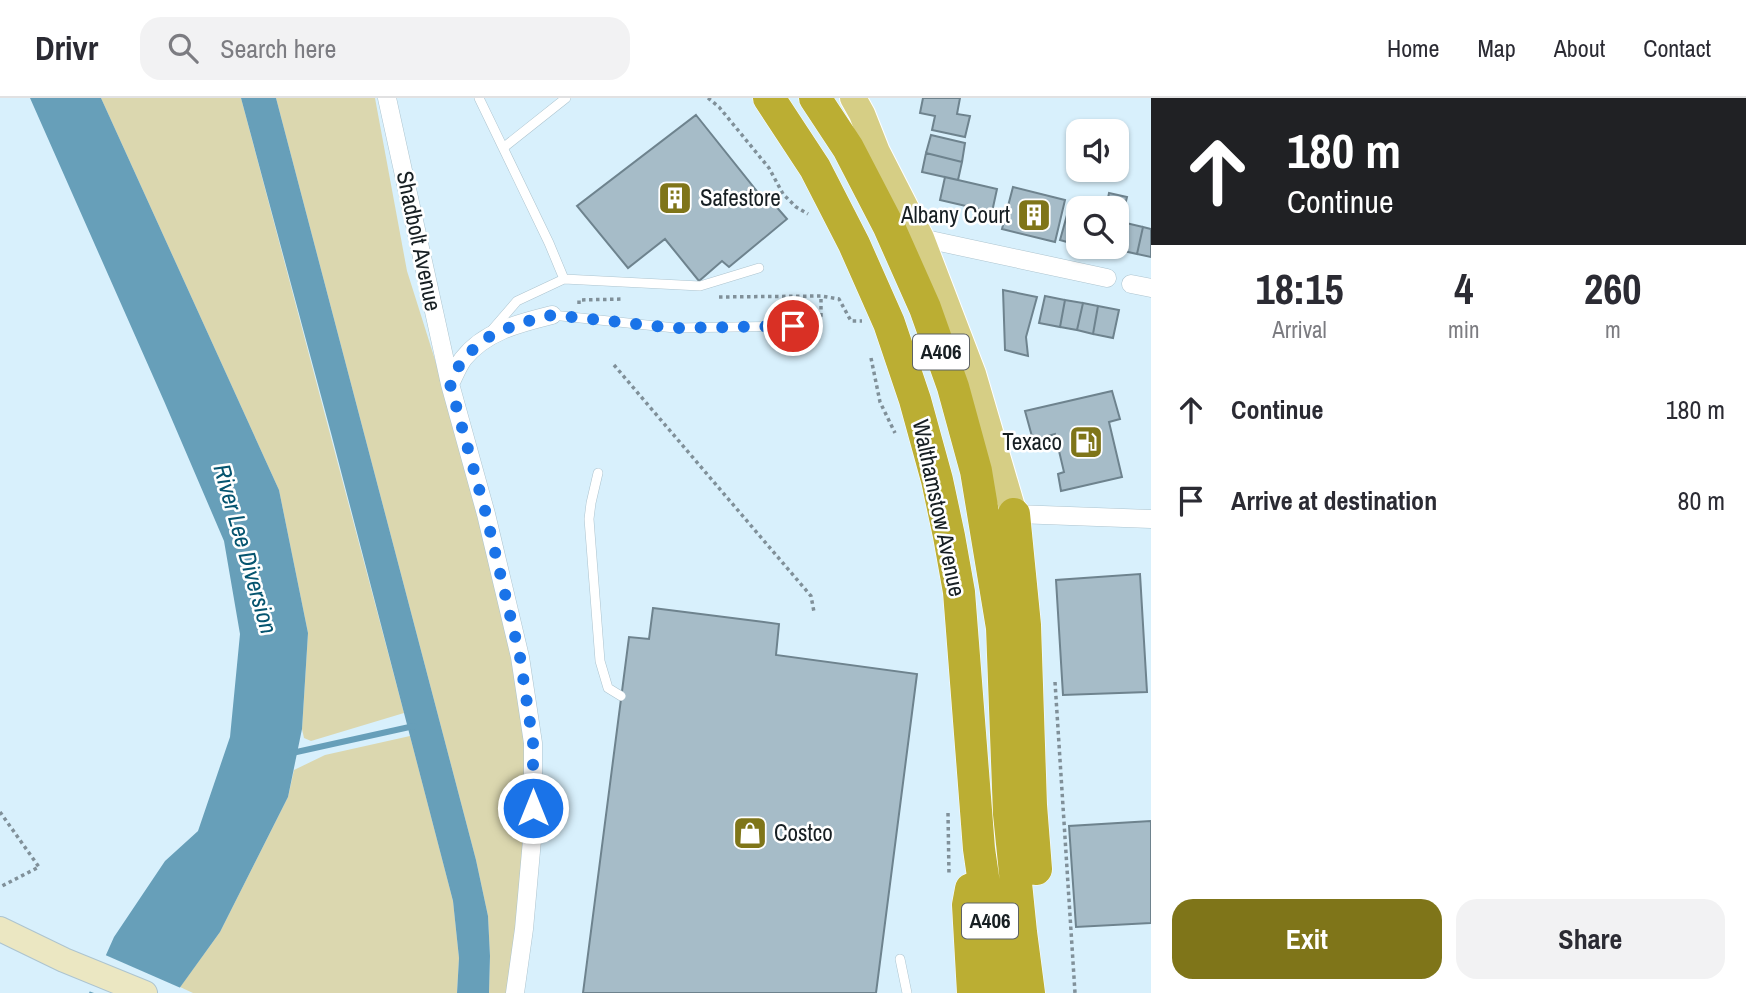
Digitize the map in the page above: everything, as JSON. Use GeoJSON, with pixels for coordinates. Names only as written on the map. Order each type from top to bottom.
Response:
{"type":"FeatureCollection","features":[{"type":"Feature","properties":{"kind":"highway","name":"Walthamstow Avenue"},"geometry":{"type":"LineString","coordinates":[[769,98],[815,168],[854,244],[889,323],[915,400],[937,480],[959,592],[979,849],[1000,993]]}},
{"type":"Feature","properties":{"kind":"highway","name":"Walthamstow Avenue"},"geometry":{"type":"LineString","coordinates":[[815,98],[848,148],[889,227],[925,308],[953,387],[976,471],[1002,628],[1009,814],[1029,993]]}},
{"type":"Feature","properties":{"kind":"highway","name":"A406"},"geometry":{"type":"LineString","coordinates":[[1014,514],[1025,625],[1032,818],[1046,993]]}},
{"type":"Feature","properties":{"kind":"highway"},"geometry":{"type":"LineString","coordinates":[[973,993],[968,905],[979,849]]}},
{"type":"Feature","properties":{"kind":"main road"},"geometry":{"type":"LineString","coordinates":[[837,98],[853,124],[877,152]]}},
{"type":"Feature","properties":{"kind":"main road"},"geometry":{"type":"LineString","coordinates":[[858,103],[877,152],[921,238],[973,374],[1014,514]]}},
{"type":"Feature","properties":{"kind":"street","name":"Shadbolt Avenue"},"geometry":{"type":"LineString","coordinates":[[387,98],[450,384],[486,514],[520,657],[533,743],[533,830],[515,993]]}},
{"type":"Feature","properties":{"kind":"street"},"geometry":{"type":"LineString","coordinates":[[921,238],[1107,278]]}},
{"type":"Feature","properties":{"kind":"street"},"geometry":{"type":"LineString","coordinates":[[1131,284],[1151,288]]}},
{"type":"Feature","properties":{"kind":"street"},"geometry":{"type":"LineString","coordinates":[[450,384],[462,360],[484,339],[517,324],[552,315]]}},
{"type":"Feature","properties":{"kind":"street"},"geometry":{"type":"LineString","coordinates":[[1014,514],[1151,519]]}},
{"type":"Feature","properties":{"kind":"street"},"geometry":{"type":"LineString","coordinates":[[0,929],[64,960],[145,993]]}},
{"type":"Feature","properties":{"kind":"lane"},"geometry":{"type":"LineString","coordinates":[[479,98],[564,279]]}},
{"type":"Feature","properties":{"kind":"lane"},"geometry":{"type":"LineString","coordinates":[[503,148],[566,98]]}},
{"type":"Feature","properties":{"kind":"lane"},"geometry":{"type":"LineString","coordinates":[[484,339],[517,302],[564,279],[700,286],[759,268]]}},
{"type":"Feature","properties":{"kind":"lane"},"geometry":{"type":"LineString","coordinates":[[1107,278],[1131,284]]}},
{"type":"Feature","properties":{"kind":"lane"},"geometry":{"type":"LineString","coordinates":[[552,315],[675,328],[793,326]]}},
{"type":"Feature","properties":{"kind":"lane"},"geometry":{"type":"LineString","coordinates":[[598,473],[589,519],[600,661],[608,688],[621,696]]}},
{"type":"Feature","properties":{"kind":"lane"},"geometry":{"type":"LineString","coordinates":[[901,959],[907,993]]}},
{"type":"Feature","properties":{"kind":"path"},"geometry":{"type":"LineString","coordinates":[[708,98],[719,107],[769,168],[783,194],[801,210]]}},
{"type":"Feature","properties":{"kind":"path"},"geometry":{"type":"LineString","coordinates":[[712,297],[821,296],[839,299],[851,321],[864,321]]}},
{"type":"Feature","properties":{"kind":"path"},"geometry":{"type":"LineString","coordinates":[[813,328],[821,316],[821,296]]}},
{"type":"Feature","properties":{"kind":"path"},"geometry":{"type":"LineString","coordinates":[[578,317],[579,300],[632,299]]}},
{"type":"Feature","properties":{"kind":"path"},"geometry":{"type":"LineString","coordinates":[[869,348],[880,402],[898,441]]}},
{"type":"Feature","properties":{"kind":"path"},"geometry":{"type":"LineString","coordinates":[[614,365],[811,596],[814,612]]}},
{"type":"Feature","properties":{"kind":"path"},"geometry":{"type":"LineString","coordinates":[[948,803],[949,877]]}},
{"type":"Feature","properties":{"kind":"path"},"geometry":{"type":"LineString","coordinates":[[0,813],[39,867],[0,887]]}},
{"type":"Feature","properties":{"kind":"shaded area"},"geometry":{"type":"Polygon","coordinates":[[[101,98],[241,98],[404,713],[311,741],[304,738],[302,729],[308,633],[279,490],[101,98]]]}},
{"type":"Feature","properties":{"kind":"shaded area"},"geometry":{"type":"Polygon","coordinates":[[[276,98],[375,98],[407,271],[466,458],[516,671],[528,780],[518,913],[508,993],[489,993],[488,916],[476,860],[276,98]]]}},
{"type":"Feature","properties":{"kind":"shaded area"},"geometry":{"type":"Polygon","coordinates":[[[410,736],[453,901],[459,958],[457,993],[193,993],[180,987],[220,932],[288,797],[294,770],[325,755],[410,736]]]}},
{"type":"Feature","properties":{"kind":"water","name":"River Lee Diversion"},"geometry":{"type":"Polygon","coordinates":[[[30,98],[101,98],[279,490],[308,633],[302,729],[288,797],[220,932],[176,993],[89,993],[114,937],[165,861],[198,831],[230,737],[240,634],[224,541],[30,98]]]}},
{"type":"Feature","properties":{"kind":"water"},"geometry":{"type":"Polygon","coordinates":[[[241,98],[276,98],[476,860],[488,916],[489,993],[457,993],[459,958],[453,901],[241,98]]]}},
{"type":"Feature","properties":{"kind":"pier"},"geometry":{"type":"Polygon","coordinates":[[[103,954],[183,989],[180,993],[94,993],[86,990],[103,954]]]}},
{"type":"Feature","properties":{"kind":"building"},"geometry":{"type":"Polygon","coordinates":[[[923,98],[960,98],[957,114],[970,116],[965,137],[932,130],[935,116],[920,113],[923,98]]]}},
{"type":"Feature","properties":{"kind":"building","name":"Safestore"},"geometry":{"type":"Polygon","coordinates":[[[696,115],[764,200],[768,197],[787,219],[729,267],[722,261],[699,281],[665,239],[628,268],[577,206],[696,115]]]}},
{"type":"Feature","properties":{"kind":"building"},"geometry":{"type":"Polygon","coordinates":[[[931,135],[965,143],[962,162],[926,153],[931,135]]]}},
{"type":"Feature","properties":{"kind":"building"},"geometry":{"type":"Polygon","coordinates":[[[926,153],[962,162],[958,180],[922,172],[926,153]]]}},
{"type":"Feature","properties":{"kind":"building"},"geometry":{"type":"Polygon","coordinates":[[[945,177],[997,189],[992,212],[940,200],[945,177]]]}},
{"type":"Feature","properties":{"kind":"building","name":"Albany Court"},"geometry":{"type":"Polygon","coordinates":[[[1013,187],[1065,200],[1055,242],[1002,229],[1013,187]]]}},
{"type":"Feature","properties":{"kind":"building"},"geometry":{"type":"Polygon","coordinates":[[[1066,219],[1066,242],[1060,240],[1066,219]]]}},
{"type":"Feature","properties":{"kind":"building"},"geometry":{"type":"Polygon","coordinates":[[[1129,224],[1143,227],[1137,254],[1129,252],[1129,224]]]}},
{"type":"Feature","properties":{"kind":"building"},"geometry":{"type":"Polygon","coordinates":[[[1143,227],[1151,229],[1151,257],[1137,254],[1143,227]]]}},
{"type":"Feature","properties":{"kind":"building"},"geometry":{"type":"Polygon","coordinates":[[[1003,290],[1037,297],[1026,337],[1028,356],[1005,350],[1003,290]]]}},
{"type":"Feature","properties":{"kind":"building"},"geometry":{"type":"Polygon","coordinates":[[[1045,296],[1065,300],[1060,327],[1039,323],[1045,296]]]}},
{"type":"Feature","properties":{"kind":"building"},"geometry":{"type":"Polygon","coordinates":[[[1065,300],[1083,303],[1077,330],[1060,327],[1065,300]]]}},
{"type":"Feature","properties":{"kind":"building"},"geometry":{"type":"Polygon","coordinates":[[[1083,303],[1098,306],[1093,334],[1077,330],[1083,303]]]}},
{"type":"Feature","properties":{"kind":"building"},"geometry":{"type":"Polygon","coordinates":[[[1098,306],[1119,310],[1113,338],[1093,334],[1098,306]]]}},
{"type":"Feature","properties":{"kind":"building"},"geometry":{"type":"Polygon","coordinates":[[[1112,391],[1120,419],[1109,422],[1122,477],[1061,491],[1058,474],[1064,472],[1055,434],[1033,440],[1025,411],[1112,391]]]}},
{"type":"Feature","properties":{"kind":"building"},"geometry":{"type":"Polygon","coordinates":[[[1140,574],[1147,692],[1063,695],[1056,580],[1140,574]]]}},
{"type":"Feature","properties":{"kind":"building","name":"Costco"},"geometry":{"type":"Polygon","coordinates":[[[653,608],[779,624],[776,655],[917,674],[876,993],[583,993],[629,637],[649,639],[653,608]]]}},
{"type":"Feature","properties":{"kind":"building"},"geometry":{"type":"Polygon","coordinates":[[[1151,821],[1151,923],[1076,927],[1069,826],[1151,821]]]}},
{"type":"Feature","properties":{"kind":"waterway"},"geometry":{"type":"LineString","coordinates":[[292,753],[414,726]]}},
{"type":"Feature","properties":{"kind":"place","name":"Safestore"},"geometry":{"type":"Point","coordinates":[675,198]}},
{"type":"Feature","properties":{"kind":"place","name":"Albany Court"},"geometry":{"type":"Point","coordinates":[1034,215]}},
{"type":"Feature","properties":{"kind":"place","name":"Texaco"},"geometry":{"type":"Point","coordinates":[1086,442]}},
{"type":"Feature","properties":{"kind":"place","name":"Costco"},"geometry":{"type":"Point","coordinates":[750,833]}},
{"type":"Feature","properties":{"kind":"route"},"geometry":{"type":"LineString","coordinates":[[533,808],[533,743],[520,657],[486,514],[450,384],[462,360],[484,339],[517,324],[552,315],[675,328],[793,326]]}}]}
